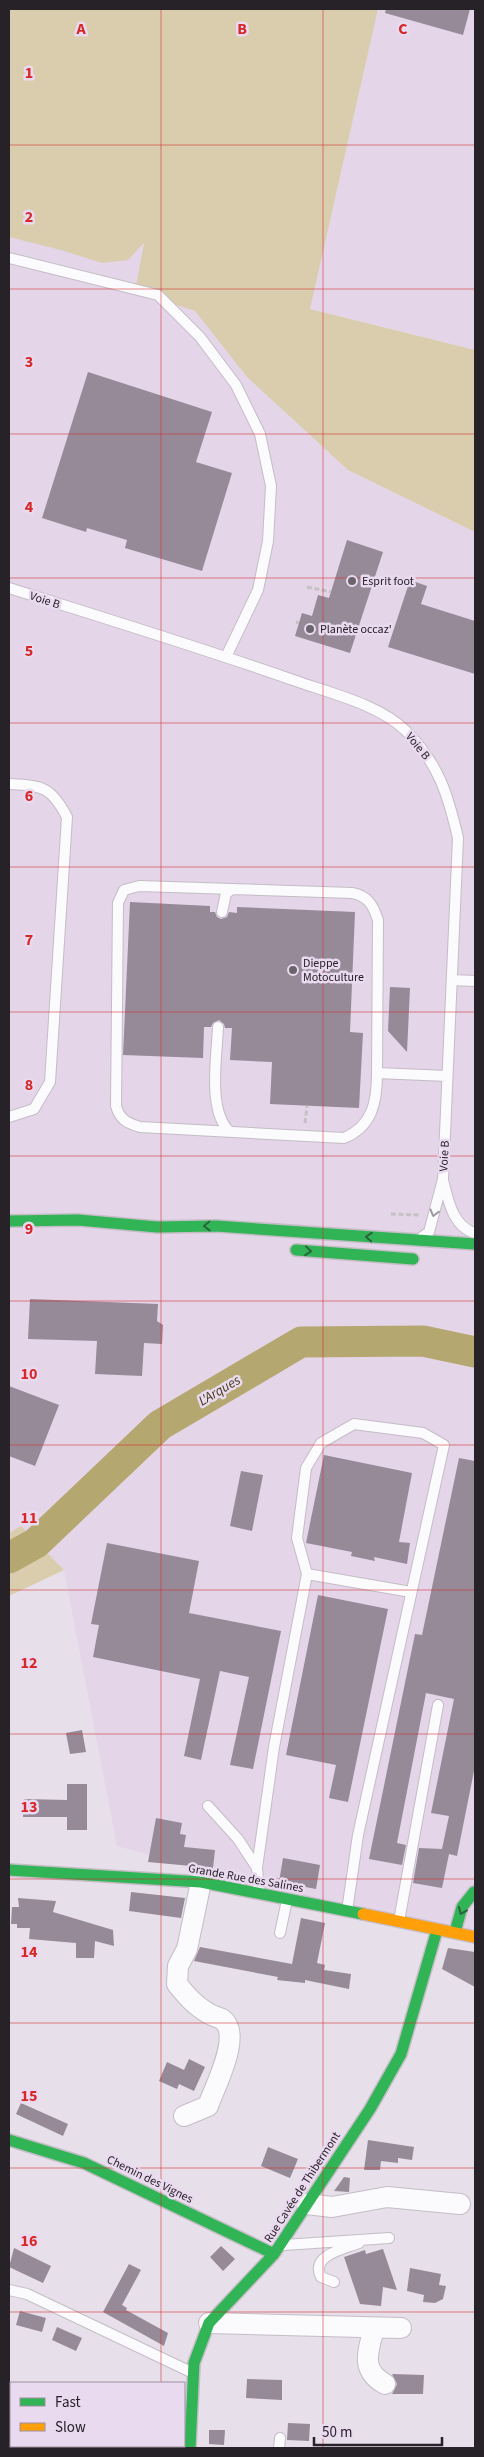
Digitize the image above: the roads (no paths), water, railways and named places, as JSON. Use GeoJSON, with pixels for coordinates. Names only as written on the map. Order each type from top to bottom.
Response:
{"type":"FeatureCollection","features":[{"type":"Feature","properties":{"kind":"main road"},"geometry":{"type":"LineString","coordinates":[[9,1221],[78,1220],[157,1226],[216,1226],[475,1244]]}},
{"type":"Feature","properties":{"kind":"main road"},"geometry":{"type":"LineString","coordinates":[[157,1226],[203,1238]]}},
{"type":"Feature","properties":{"kind":"main road"},"geometry":{"type":"LineString","coordinates":[[288,1249],[356,1256],[425,1260]]}},
{"type":"Feature","properties":{"kind":"main road","name":"Grande Rue des Salines"},"geometry":{"type":"LineString","coordinates":[[9,1870],[68,1872],[201,1882],[259,1892],[347,1912],[475,1937]]}},
{"type":"Feature","properties":{"kind":"main road"},"geometry":{"type":"LineString","coordinates":[[455,1932],[462,1907],[475,1892]]}},
{"type":"Feature","properties":{"kind":"main road","name":"Rue Cavée de Thibermont"},"geometry":{"type":"LineString","coordinates":[[190,2448],[194,2363],[209,2323],[277,2249],[370,2109],[401,2054],[437,1930]]}},
{"type":"Feature","properties":{"kind":"main road","name":"Chemin des Vignes"},"geometry":{"type":"LineString","coordinates":[[9,2140],[84,2163],[277,2249]]}},
{"type":"Feature","properties":{"kind":"street"},"geometry":{"type":"LineString","coordinates":[[184,2116],[208,2106],[230,2044],[230,2029],[222,2020],[208,2013],[188,1998],[176,1984],[178,1966],[187,1949],[201,1882]]}},
{"type":"Feature","properties":{"kind":"street"},"geometry":{"type":"LineString","coordinates":[[307,2204],[332,2207],[387,2197],[460,2204]]}},
{"type":"Feature","properties":{"kind":"street"},"geometry":{"type":"LineString","coordinates":[[209,2323],[401,2328]]}},
{"type":"Feature","properties":{"kind":"street"},"geometry":{"type":"LineString","coordinates":[[374,2328],[367,2365],[373,2378],[385,2384]]}},
{"type":"Feature","properties":{"kind":"lane"},"geometry":{"type":"LineString","coordinates":[[9,258],[158,295],[200,337],[236,385],[260,434],[271,486],[268,541],[258,590],[226,657]]}},
{"type":"Feature","properties":{"kind":"lane","name":"Voie B"},"geometry":{"type":"LineString","coordinates":[[9,588],[226,657],[370,707],[405,730],[431,762],[448,797],[458,838],[443,1179],[429,1232],[418,1241]]}},
{"type":"Feature","properties":{"kind":"lane"},"geometry":{"type":"LineString","coordinates":[[9,784],[36,786],[57,797],[67,817],[50,1082],[34,1109],[9,1116]]}},
{"type":"Feature","properties":{"kind":"lane"},"geometry":{"type":"LineString","coordinates":[[129,887],[352,893],[368,899],[378,920],[377,1073],[377,1099],[370,1117],[355,1134],[344,1138],[140,1128],[124,1121],[119,1116],[116,1106],[120,896],[129,887]]}},
{"type":"Feature","properties":{"kind":"lane"},"geometry":{"type":"LineString","coordinates":[[222,912],[226,893],[233,889]]}},
{"type":"Feature","properties":{"kind":"lane"},"geometry":{"type":"LineString","coordinates":[[452,980],[475,981]]}},
{"type":"Feature","properties":{"kind":"lane"},"geometry":{"type":"LineString","coordinates":[[218,1028],[215,1101],[222,1121],[230,1132]]}},
{"type":"Feature","properties":{"kind":"lane"},"geometry":{"type":"LineString","coordinates":[[377,1073],[448,1076]]}},
{"type":"Feature","properties":{"kind":"lane","name":"Voie B"},"geometry":{"type":"LineString","coordinates":[[443,1179],[450,1209],[468,1231],[475,1233]]}},
{"type":"Feature","properties":{"kind":"lane"},"geometry":{"type":"LineString","coordinates":[[259,1892],[257,1868],[274,1747],[307,1574],[297,1538],[306,1468],[321,1443],[354,1424],[423,1433],[444,1445],[358,1835],[347,1912]]}},
{"type":"Feature","properties":{"kind":"lane"},"geometry":{"type":"LineString","coordinates":[[307,1574],[411,1592]]}},
{"type":"Feature","properties":{"kind":"lane"},"geometry":{"type":"LineString","coordinates":[[399,1922],[438,1705]]}},
{"type":"Feature","properties":{"kind":"lane"},"geometry":{"type":"LineString","coordinates":[[208,1806],[238,1839],[257,1868]]}},
{"type":"Feature","properties":{"kind":"lane"},"geometry":{"type":"LineString","coordinates":[[280,1933],[287,1899]]}},
{"type":"Feature","properties":{"kind":"lane"},"geometry":{"type":"LineString","coordinates":[[277,2249],[389,2238]]}},
{"type":"Feature","properties":{"kind":"lane"},"geometry":{"type":"LineString","coordinates":[[334,2282],[321,2277],[318,2271],[318,2264],[322,2258],[369,2239]]}},
{"type":"Feature","properties":{"kind":"lane"},"geometry":{"type":"LineString","coordinates":[[9,2290],[27,2294],[194,2374]]}},
{"type":"Feature","properties":{"kind":"waterway","name":"L'Arques"},"geometry":{"type":"LineString","coordinates":[[9,1558],[36,1543],[160,1425],[301,1342],[423,1341],[475,1352]]}},
{"type":"Feature","properties":{"kind":"place","name":"Esprit foot"},"geometry":{"type":"Point","coordinates":[352,581]}},
{"type":"Feature","properties":{"kind":"place","name":"Planète occaz'"},"geometry":{"type":"Point","coordinates":[310,629]}},
{"type":"Feature","properties":{"kind":"place","name":"Dieppe Motoculture"},"geometry":{"type":"Point","coordinates":[293,970]}}]}
